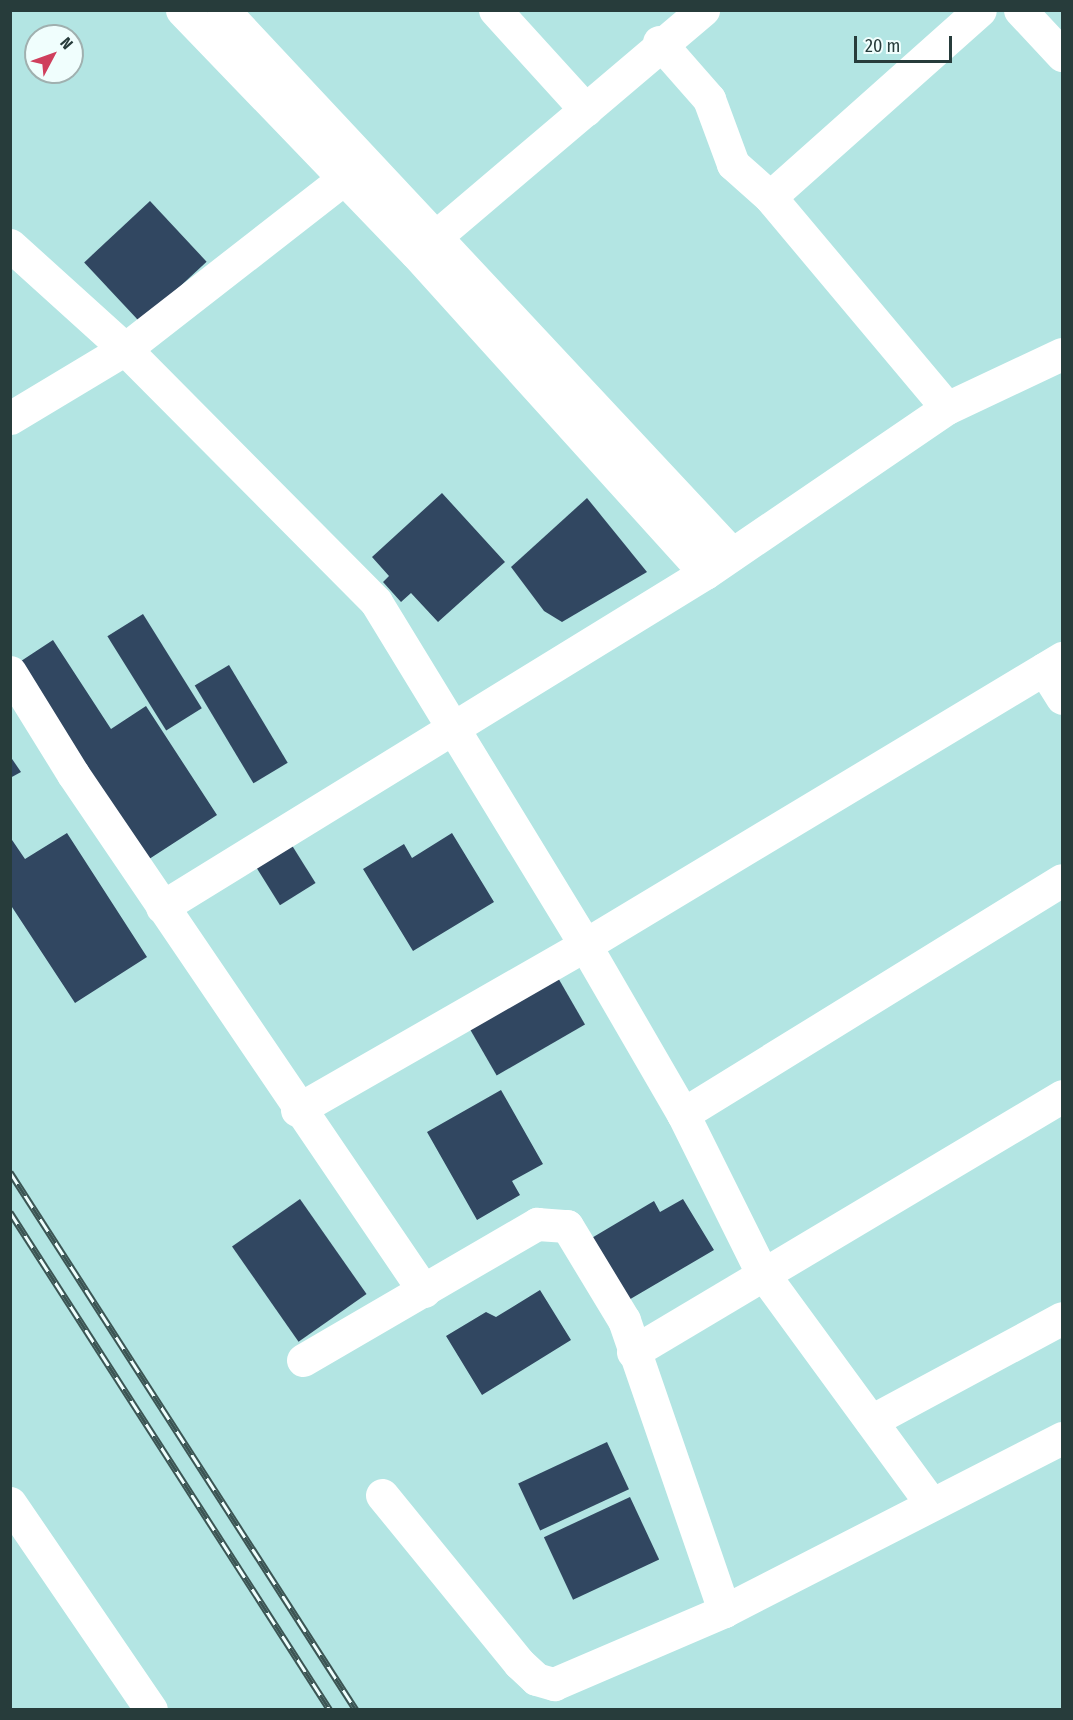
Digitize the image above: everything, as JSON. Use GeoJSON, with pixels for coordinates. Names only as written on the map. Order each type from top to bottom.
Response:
{"type":"FeatureCollection","features":[{"type":"Feature","properties":{"kind":"street"},"geometry":{"type":"LineString","coordinates":[[182,10],[356,170]]}},
{"type":"Feature","properties":{"kind":"street"},"geometry":{"type":"LineString","coordinates":[[224,10],[356,170],[426,245],[732,554]]}},
{"type":"Feature","properties":{"kind":"street"},"geometry":{"type":"LineString","coordinates":[[495,10],[586,110]]}},
{"type":"Feature","properties":{"kind":"street"},"geometry":{"type":"LineString","coordinates":[[426,245],[586,110],[659,42],[703,10]]}},
{"type":"Feature","properties":{"kind":"street"},"geometry":{"type":"LineString","coordinates":[[770,197],[980,10]]}},
{"type":"Feature","properties":{"kind":"street"},"geometry":{"type":"LineString","coordinates":[[1020,10],[1062,55]]}},
{"type":"Feature","properties":{"kind":"street"},"geometry":{"type":"LineString","coordinates":[[659,42],[716,111],[727,156],[770,197],[947,408]]}},
{"type":"Feature","properties":{"kind":"street"},"geometry":{"type":"LineString","coordinates":[[10,418],[125,349],[356,170]]}},
{"type":"Feature","properties":{"kind":"street"},"geometry":{"type":"LineString","coordinates":[[10,245],[125,349],[376,602],[454,726],[683,1114],[761,1271],[931,1503]]}},
{"type":"Feature","properties":{"kind":"street"},"geometry":{"type":"LineString","coordinates":[[426,245],[705,573]]}},
{"type":"Feature","properties":{"kind":"street"},"geometry":{"type":"LineString","coordinates":[[162,907],[705,573],[947,408],[1062,354]]}},
{"type":"Feature","properties":{"kind":"street"},"geometry":{"type":"LineString","coordinates":[[297,1110],[585,945],[1053,663],[1062,698]]}},
{"type":"Feature","properties":{"kind":"street"},"geometry":{"type":"LineString","coordinates":[[10,672],[297,1110],[424,1291]]}},
{"type":"Feature","properties":{"kind":"street"},"geometry":{"type":"LineString","coordinates":[[683,1114],[1062,880]]}},
{"type":"Feature","properties":{"kind":"street"},"geometry":{"type":"LineString","coordinates":[[633,1352],[761,1271],[1062,1096]]}},
{"type":"Feature","properties":{"kind":"street"},"geometry":{"type":"LineString","coordinates":[[303,1360],[537,1224],[560,1223],[577,1236],[602,1277],[633,1352],[724,1611]]}},
{"type":"Feature","properties":{"kind":"street"},"geometry":{"type":"LineString","coordinates":[[871,1421],[1062,1318]]}},
{"type":"Feature","properties":{"kind":"street"},"geometry":{"type":"LineString","coordinates":[[382,1496],[536,1679],[554,1684],[580,1677],[724,1611],[931,1503],[1062,1438]]}},
{"type":"Feature","properties":{"kind":"street"},"geometry":{"type":"LineString","coordinates":[[10,1503],[151,1710]]}},
{"type":"Feature","properties":{"kind":"building"},"geometry":{"type":"Polygon","coordinates":[[[150,201],[207,262],[141,323],[84,262],[150,201]]]}},
{"type":"Feature","properties":{"kind":"building"},"geometry":{"type":"Polygon","coordinates":[[[442,493],[505,562],[438,622],[411,593],[401,602],[383,582],[389,576],[372,557],[442,493]]]}},
{"type":"Feature","properties":{"kind":"building"},"geometry":{"type":"Polygon","coordinates":[[[587,498],[647,572],[562,622],[544,611],[511,567],[587,498]]]}},
{"type":"Feature","properties":{"kind":"building"},"geometry":{"type":"Polygon","coordinates":[[[143,614],[202,708],[166,730],[107,636],[143,614]]]}},
{"type":"Feature","properties":{"kind":"building"},"geometry":{"type":"Polygon","coordinates":[[[53,640],[111,729],[146,706],[217,815],[143,863],[15,665],[53,640]]]}},
{"type":"Feature","properties":{"kind":"building"},"geometry":{"type":"Polygon","coordinates":[[[229,665],[288,763],[253,783],[195,686],[229,665]]]}},
{"type":"Feature","properties":{"kind":"building"},"geometry":{"type":"Polygon","coordinates":[[[10,756],[21,772],[10,778],[10,756]]]}},
{"type":"Feature","properties":{"kind":"building"},"geometry":{"type":"Polygon","coordinates":[[[67,833],[147,957],[75,1003],[10,904],[10,837],[25,859],[67,833]]]}},
{"type":"Feature","properties":{"kind":"building"},"geometry":{"type":"Polygon","coordinates":[[[452,833],[494,902],[413,951],[363,869],[404,844],[412,858],[452,833]]]}},
{"type":"Feature","properties":{"kind":"building"},"geometry":{"type":"Polygon","coordinates":[[[288,839],[316,883],[280,905],[252,861],[288,839]]]}},
{"type":"Feature","properties":{"kind":"building"},"geometry":{"type":"Polygon","coordinates":[[[557,976],[585,1024],[497,1075],[469,1027],[557,976]]]}},
{"type":"Feature","properties":{"kind":"building"},"geometry":{"type":"Polygon","coordinates":[[[501,1090],[543,1164],[512,1181],[520,1195],[477,1220],[427,1132],[501,1090]]]}},
{"type":"Feature","properties":{"kind":"building"},"geometry":{"type":"Polygon","coordinates":[[[300,1199],[367,1294],[299,1342],[232,1247],[300,1199]]]}},
{"type":"Feature","properties":{"kind":"building"},"geometry":{"type":"Polygon","coordinates":[[[683,1199],[714,1250],[627,1301],[590,1239],[654,1201],[660,1212],[683,1199]]]}},
{"type":"Feature","properties":{"kind":"building"},"geometry":{"type":"Polygon","coordinates":[[[540,1290],[571,1340],[482,1395],[446,1336],[486,1312],[496,1317],[540,1290]]]}},
{"type":"Feature","properties":{"kind":"building"},"geometry":{"type":"Polygon","coordinates":[[[607,1442],[629,1489],[540,1531],[518,1483],[607,1442]]]}},
{"type":"Feature","properties":{"kind":"building"},"geometry":{"type":"Polygon","coordinates":[[[630,1497],[659,1560],[573,1600],[544,1537],[630,1497]]]}},
{"type":"Feature","properties":{"kind":"railway"},"geometry":{"type":"LineString","coordinates":[[10,1172],[356,1710]]}},
{"type":"Feature","properties":{"kind":"railway"},"geometry":{"type":"LineString","coordinates":[[10,1212],[330,1710]]}}]}
